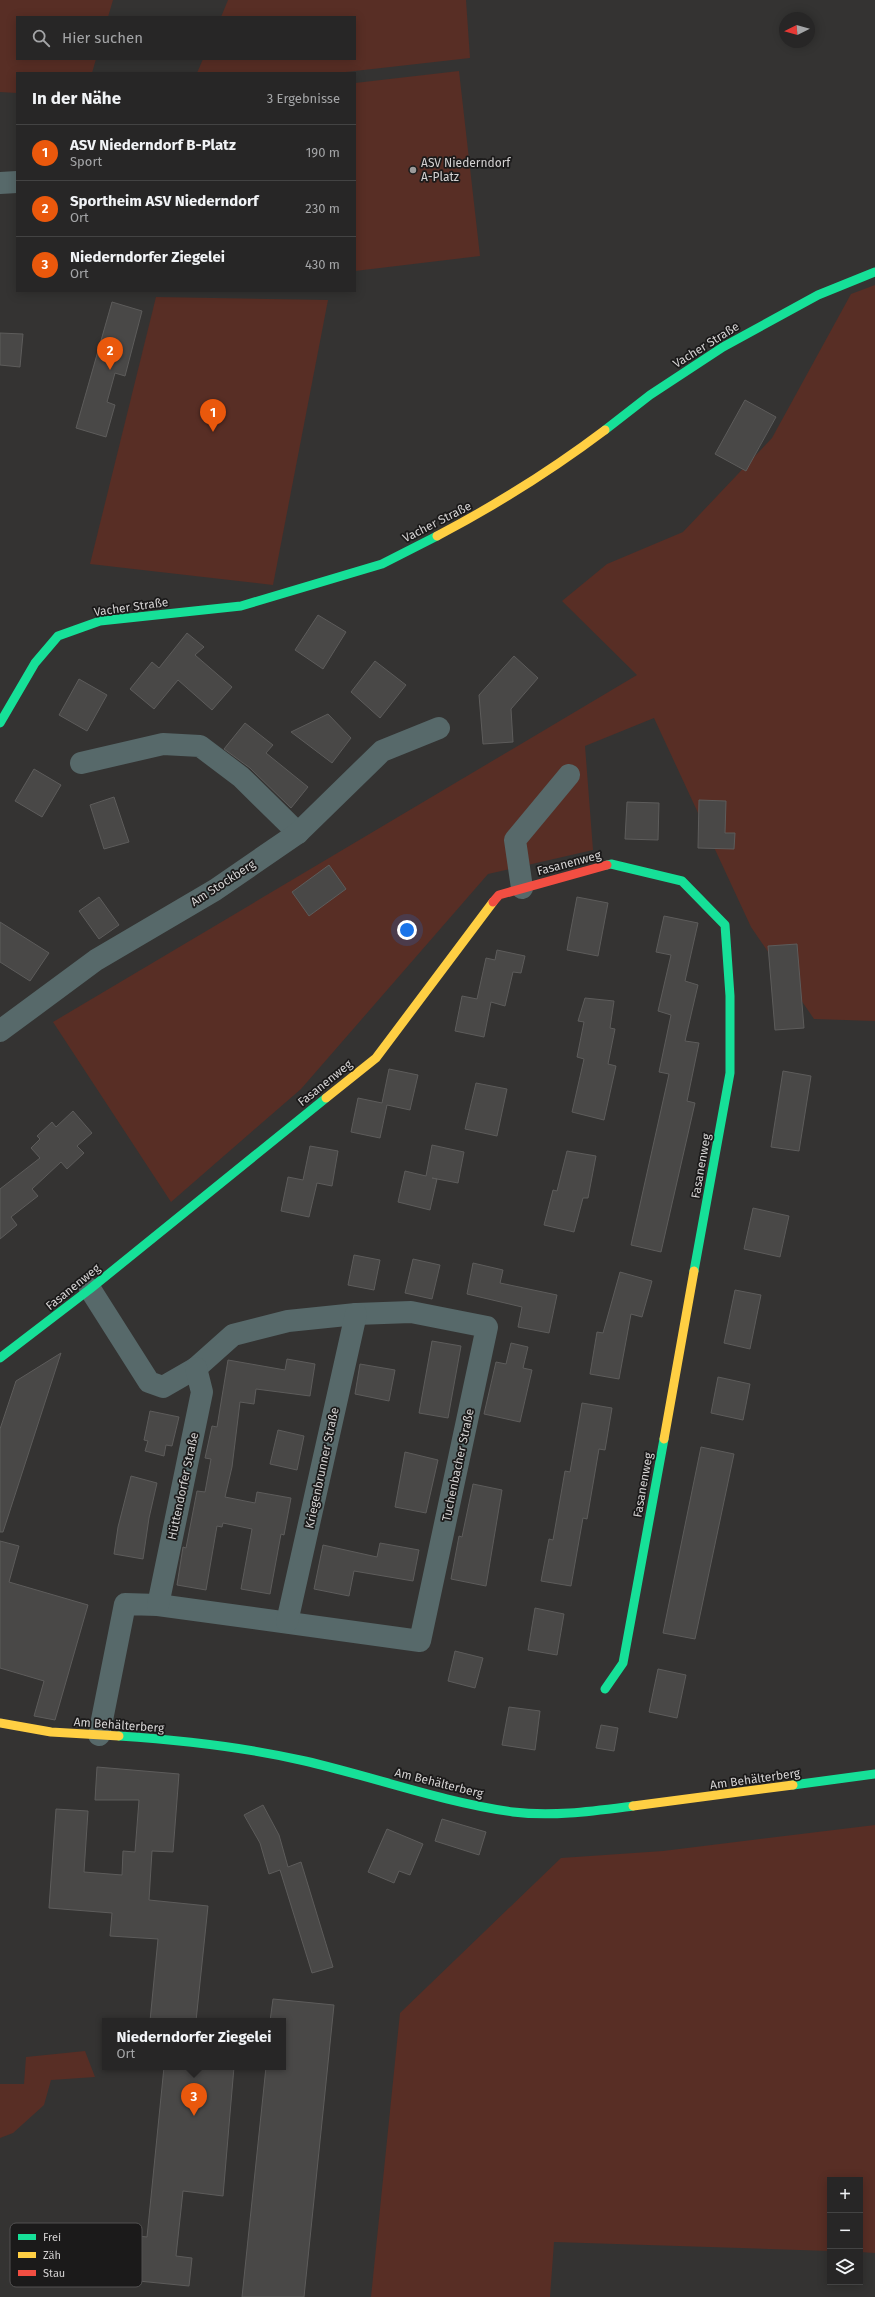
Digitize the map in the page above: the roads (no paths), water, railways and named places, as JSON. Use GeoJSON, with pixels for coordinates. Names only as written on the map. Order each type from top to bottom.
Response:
{"type":"FeatureCollection","features":[{"type":"Feature","properties":{"kind":"street"},"geometry":{"type":"LineString","coordinates":[[0,183],[16,182]]}},
{"type":"Feature","properties":{"kind":"street","name":"Vacher Straße"},"geometry":{"type":"LineString","coordinates":[[0,723],[11,701],[35,663],[58,636],[100,621],[241,606],[382,564],[479,514],[558,464],[650,395],[723,347],[818,295],[875,272]]}},
{"type":"Feature","properties":{"kind":"street","name":"Am Stockberg"},"geometry":{"type":"LineString","coordinates":[[0,1031],[96,960],[215,890],[298,833],[382,751],[439,728]]}},
{"type":"Feature","properties":{"kind":"street"},"geometry":{"type":"LineString","coordinates":[[81,763],[163,744],[200,746],[242,777],[298,833]]}},
{"type":"Feature","properties":{"kind":"street"},"geometry":{"type":"LineString","coordinates":[[522,888],[515,840],[569,775]]}},
{"type":"Feature","properties":{"kind":"street","name":"Fasanenweg"},"geometry":{"type":"LineString","coordinates":[[0,1358],[90,1288],[376,1058],[499,895],[611,864],[682,881],[725,925],[730,996],[730,1073],[623,1663],[605,1689]]}},
{"type":"Feature","properties":{"kind":"street","name":"Tuchenbacher Straße"},"geometry":{"type":"LineString","coordinates":[[90,1288],[149,1382],[163,1387],[196,1368],[234,1335],[288,1321],[356,1314],[411,1312],[487,1327],[420,1641],[158,1605],[125,1604],[99,1735]]}},
{"type":"Feature","properties":{"kind":"street","name":"Kriegenbrunner Straße"},"geometry":{"type":"LineString","coordinates":[[288,1622],[356,1314]]}},
{"type":"Feature","properties":{"kind":"street","name":"Hüttendorfer Straße"},"geometry":{"type":"LineString","coordinates":[[158,1605],[202,1392],[196,1368]]}},
{"type":"Feature","properties":{"kind":"street","name":"Am Behälterberg"},"geometry":{"type":"LineString","coordinates":[[0,1723],[50,1732],[176,1740],[304,1761],[459,1802],[514,1812],[563,1814],[875,1774]]}},
{"type":"Feature","properties":{"kind":"place","name":"ASV Niederndorf A-Platz"},"geometry":{"type":"Point","coordinates":[413,170]}},
{"type":"Feature","properties":{"kind":"place","name":"Sportheim ASV Niederndorf"},"geometry":{"type":"Point","coordinates":[110,370]}},
{"type":"Feature","properties":{"kind":"place","name":"ASV Niederndorf B-Platz"},"geometry":{"type":"Point","coordinates":[213,432]}},
{"type":"Feature","properties":{"kind":"place","name":"Niederndorfer Ziegelei"},"geometry":{"type":"Point","coordinates":[194,2116]}}]}
